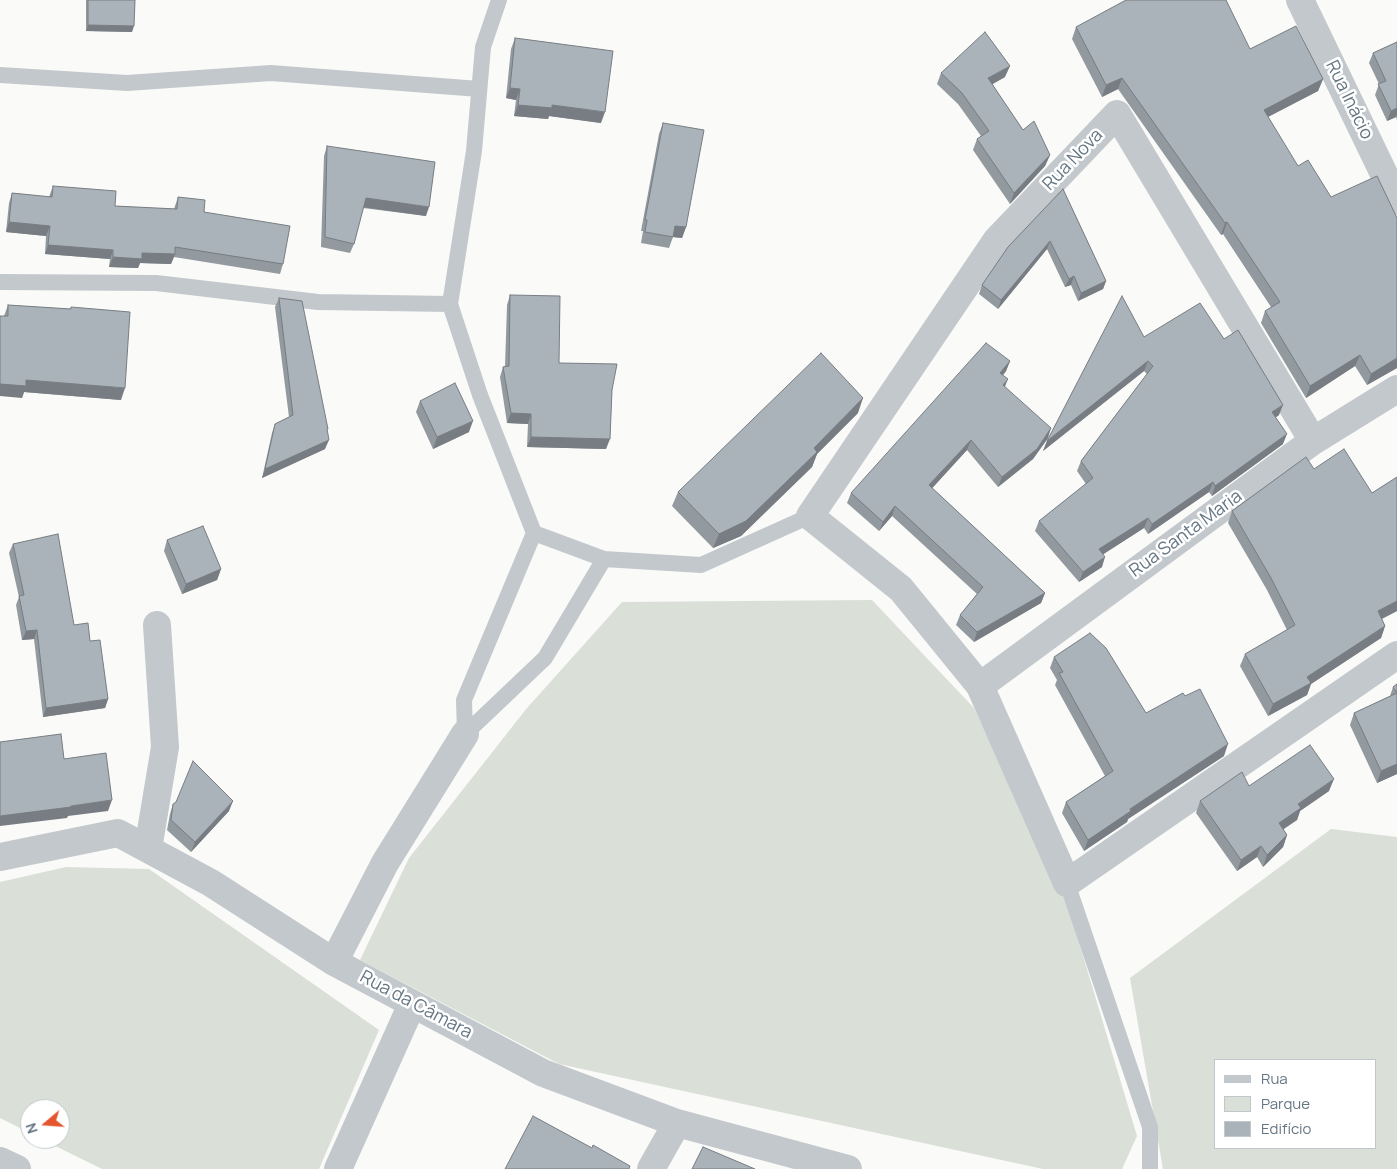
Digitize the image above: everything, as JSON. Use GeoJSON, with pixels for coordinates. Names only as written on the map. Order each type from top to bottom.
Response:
{"type":"FeatureCollection","features":[{"type":"Feature","properties":{"kind":"street","name":"Rua Inácio"},"geometry":{"type":"LineString","coordinates":[[1300,0],[1397,201]]}},
{"type":"Feature","properties":{"kind":"street","name":"Rua Nova"},"geometry":{"type":"LineString","coordinates":[[810,516],[996,241],[1117,114],[1313,440]]}},
{"type":"Feature","properties":{"kind":"street","name":"Rua Santa Maria"},"geometry":{"type":"LineString","coordinates":[[980,686],[1313,440],[1397,389]]}},
{"type":"Feature","properties":{"kind":"street"},"geometry":{"type":"LineString","coordinates":[[810,516],[901,589],[980,686],[1067,882],[1397,655]]}},
{"type":"Feature","properties":{"kind":"street"},"geometry":{"type":"LineString","coordinates":[[148,850],[165,747],[157,625]]}},
{"type":"Feature","properties":{"kind":"street"},"geometry":{"type":"LineString","coordinates":[[334,962],[385,864],[465,734]]}},
{"type":"Feature","properties":{"kind":"street","name":"Rua da Câmara"},"geometry":{"type":"LineString","coordinates":[[0,857],[118,833],[211,883],[334,962],[543,1073],[677,1123],[848,1169]]}},
{"type":"Feature","properties":{"kind":"street"},"geometry":{"type":"LineString","coordinates":[[338,1169],[412,1004]]}},
{"type":"Feature","properties":{"kind":"street"},"geometry":{"type":"LineString","coordinates":[[651,1169],[677,1123]]}},
{"type":"Feature","properties":{"kind":"street"},"geometry":{"type":"LineString","coordinates":[[0,1161],[17,1169]]}},
{"type":"Feature","properties":{"kind":"lane"},"geometry":{"type":"LineString","coordinates":[[465,734],[464,700],[534,533],[480,395],[450,304],[474,151],[483,47],[499,0]]}},
{"type":"Feature","properties":{"kind":"lane"},"geometry":{"type":"LineString","coordinates":[[0,75],[127,83],[271,73],[479,89]]}},
{"type":"Feature","properties":{"kind":"lane"},"geometry":{"type":"LineString","coordinates":[[0,282],[156,283],[318,302],[450,304]]}},
{"type":"Feature","properties":{"kind":"lane"},"geometry":{"type":"LineString","coordinates":[[534,533],[604,559],[701,565],[810,516]]}},
{"type":"Feature","properties":{"kind":"lane"},"geometry":{"type":"LineString","coordinates":[[465,734],[545,658],[604,559]]}},
{"type":"Feature","properties":{"kind":"lane"},"geometry":{"type":"LineString","coordinates":[[1067,882],[1150,1127],[1150,1169]]}},
{"type":"Feature","properties":{"kind":"green space"},"geometry":{"type":"Polygon","coordinates":[[[872,600],[974,708],[1069,909],[1137,1136],[1122,1169],[1043,1169],[559,1064],[360,960],[409,858],[527,708],[622,602],[872,600]]]}},
{"type":"Feature","properties":{"kind":"green space"},"geometry":{"type":"Polygon","coordinates":[[[1331,829],[1397,837],[1397,1169],[1163,1169],[1130,978],[1331,829]]]}},
{"type":"Feature","properties":{"kind":"green space"},"geometry":{"type":"Polygon","coordinates":[[[66,867],[149,869],[379,1030],[319,1169],[102,1169],[61,1149],[70,1149],[70,1099],[20,1099],[20,1128],[0,1118],[0,882],[66,867]]]}},
{"type":"Feature","properties":{"kind":"building"},"geometry":{"type":"Polygon","coordinates":[[[88,0],[135,0],[134,26],[88,25],[88,0]]]}},
{"type":"Feature","properties":{"kind":"building"},"geometry":{"type":"Polygon","coordinates":[[[1126,0],[1226,0],[1250,49],[1296,26],[1323,79],[1264,110],[1298,166],[1308,160],[1331,197],[1377,176],[1397,218],[1397,358],[1371,374],[1360,355],[1310,386],[1265,311],[1280,302],[1227,222],[1225,223],[1122,78],[1106,85],[1076,27],[1126,0]]]}},
{"type":"Feature","properties":{"kind":"building"},"geometry":{"type":"Polygon","coordinates":[[[985,32],[1010,66],[988,78],[1023,130],[1034,121],[1050,155],[1014,193],[977,139],[989,131],[962,93],[941,73],[985,32]]]}},
{"type":"Feature","properties":{"kind":"building"},"geometry":{"type":"Polygon","coordinates":[[[515,38],[613,51],[605,112],[552,105],[552,108],[518,105],[520,89],[510,88],[515,38]]]}},
{"type":"Feature","properties":{"kind":"building"},"geometry":{"type":"Polygon","coordinates":[[[1397,42],[1397,108],[1391,111],[1378,84],[1386,81],[1373,53],[1397,42]]]}},
{"type":"Feature","properties":{"kind":"building"},"geometry":{"type":"Polygon","coordinates":[[[663,123],[704,130],[686,227],[675,226],[673,237],[645,232],[647,220],[645,220],[663,123]]]}},
{"type":"Feature","properties":{"kind":"building"},"geometry":{"type":"Polygon","coordinates":[[[327,146],[435,162],[429,207],[366,198],[354,244],[325,237],[327,146]]]}},
{"type":"Feature","properties":{"kind":"building"},"geometry":{"type":"Polygon","coordinates":[[[53,186],[116,191],[115,206],[177,209],[178,197],[205,200],[204,212],[290,226],[283,264],[175,247],[175,254],[142,253],[142,259],[113,257],[113,250],[48,245],[50,226],[9,222],[12,193],[52,197],[53,186]]]}},
{"type":"Feature","properties":{"kind":"building"},"geometry":{"type":"Polygon","coordinates":[[[1063,189],[1106,281],[1081,293],[1074,276],[1069,279],[1050,241],[1001,300],[982,285],[1008,247],[1063,189]]]}},
{"type":"Feature","properties":{"kind":"building"},"geometry":{"type":"Polygon","coordinates":[[[510,295],[560,296],[559,363],[617,364],[612,390],[610,439],[531,437],[531,414],[511,413],[503,367],[509,366],[510,295]]]}},
{"type":"Feature","properties":{"kind":"building"},"geometry":{"type":"Polygon","coordinates":[[[1122,296],[1144,337],[1200,303],[1224,339],[1238,330],[1283,405],[1272,412],[1287,434],[1215,486],[1213,482],[1152,524],[1148,518],[1099,549],[1105,557],[1083,572],[1039,521],[1093,478],[1081,461],[1153,366],[1148,361],[1047,441],[1122,296]]]}},
{"type":"Feature","properties":{"kind":"building"},"geometry":{"type":"Polygon","coordinates":[[[279,298],[302,301],[329,440],[265,469],[275,424],[293,415],[279,298]]]}},
{"type":"Feature","properties":{"kind":"building"},"geometry":{"type":"Polygon","coordinates":[[[8,305],[71,309],[71,307],[130,312],[125,388],[26,380],[26,386],[0,384],[0,316],[8,316],[8,305]]]}},
{"type":"Feature","properties":{"kind":"building"},"geometry":{"type":"Polygon","coordinates":[[[986,343],[1010,361],[1000,373],[1008,379],[1003,385],[1051,428],[1037,449],[1002,477],[971,440],[929,485],[1045,593],[977,632],[960,615],[983,587],[895,506],[883,522],[851,493],[986,343]]]}},
{"type":"Feature","properties":{"kind":"building"},"geometry":{"type":"Polygon","coordinates":[[[821,353],[863,398],[814,448],[817,452],[746,521],[719,534],[678,492],[821,353]]]}},
{"type":"Feature","properties":{"kind":"building"},"geometry":{"type":"Polygon","coordinates":[[[455,383],[473,421],[437,437],[420,401],[455,383]]]}},
{"type":"Feature","properties":{"kind":"building"},"geometry":{"type":"Polygon","coordinates":[[[1344,449],[1372,493],[1397,477],[1397,601],[1378,611],[1385,626],[1307,677],[1311,683],[1273,704],[1245,654],[1295,625],[1271,578],[1232,511],[1306,457],[1314,469],[1344,449]]]}},
{"type":"Feature","properties":{"kind":"building"},"geometry":{"type":"Polygon","coordinates":[[[203,526],[221,569],[186,584],[167,540],[203,526]]]}},
{"type":"Feature","properties":{"kind":"building"},"geometry":{"type":"Polygon","coordinates":[[[58,534],[74,625],[88,623],[90,641],[100,640],[108,699],[46,708],[37,630],[26,631],[19,596],[24,595],[13,544],[58,534]]]}},
{"type":"Feature","properties":{"kind":"building"},"geometry":{"type":"Polygon","coordinates":[[[1090,633],[1106,648],[1146,713],[1183,693],[1185,696],[1200,689],[1228,744],[1130,809],[1131,811],[1088,840],[1066,802],[1113,771],[1059,673],[1063,672],[1054,657],[1090,633]]]}},
{"type":"Feature","properties":{"kind":"building"},"geometry":{"type":"Polygon","coordinates":[[[1397,684],[1397,693],[1393,687],[1397,684]]]}},
{"type":"Feature","properties":{"kind":"building"},"geometry":{"type":"Polygon","coordinates":[[[1397,693],[1397,764],[1381,771],[1354,713],[1397,693]]]}},
{"type":"Feature","properties":{"kind":"building"},"geometry":{"type":"Polygon","coordinates":[[[61,734],[64,759],[106,753],[112,800],[0,816],[0,742],[61,734]]]}},
{"type":"Feature","properties":{"kind":"building"},"geometry":{"type":"Polygon","coordinates":[[[1310,745],[1334,779],[1298,804],[1301,808],[1279,823],[1287,835],[1267,855],[1261,846],[1241,860],[1200,801],[1242,772],[1249,786],[1310,745]]]}},
{"type":"Feature","properties":{"kind":"building"},"geometry":{"type":"Polygon","coordinates":[[[193,761],[233,801],[195,842],[171,820],[173,804],[176,802],[193,761]]]}},
{"type":"Feature","properties":{"kind":"building"},"geometry":{"type":"Polygon","coordinates":[[[533,1116],[592,1148],[593,1145],[630,1166],[629,1169],[505,1169],[533,1116]]]}},
{"type":"Feature","properties":{"kind":"building"},"geometry":{"type":"Polygon","coordinates":[[[703,1147],[755,1169],[692,1169],[703,1147]]]}}]}
